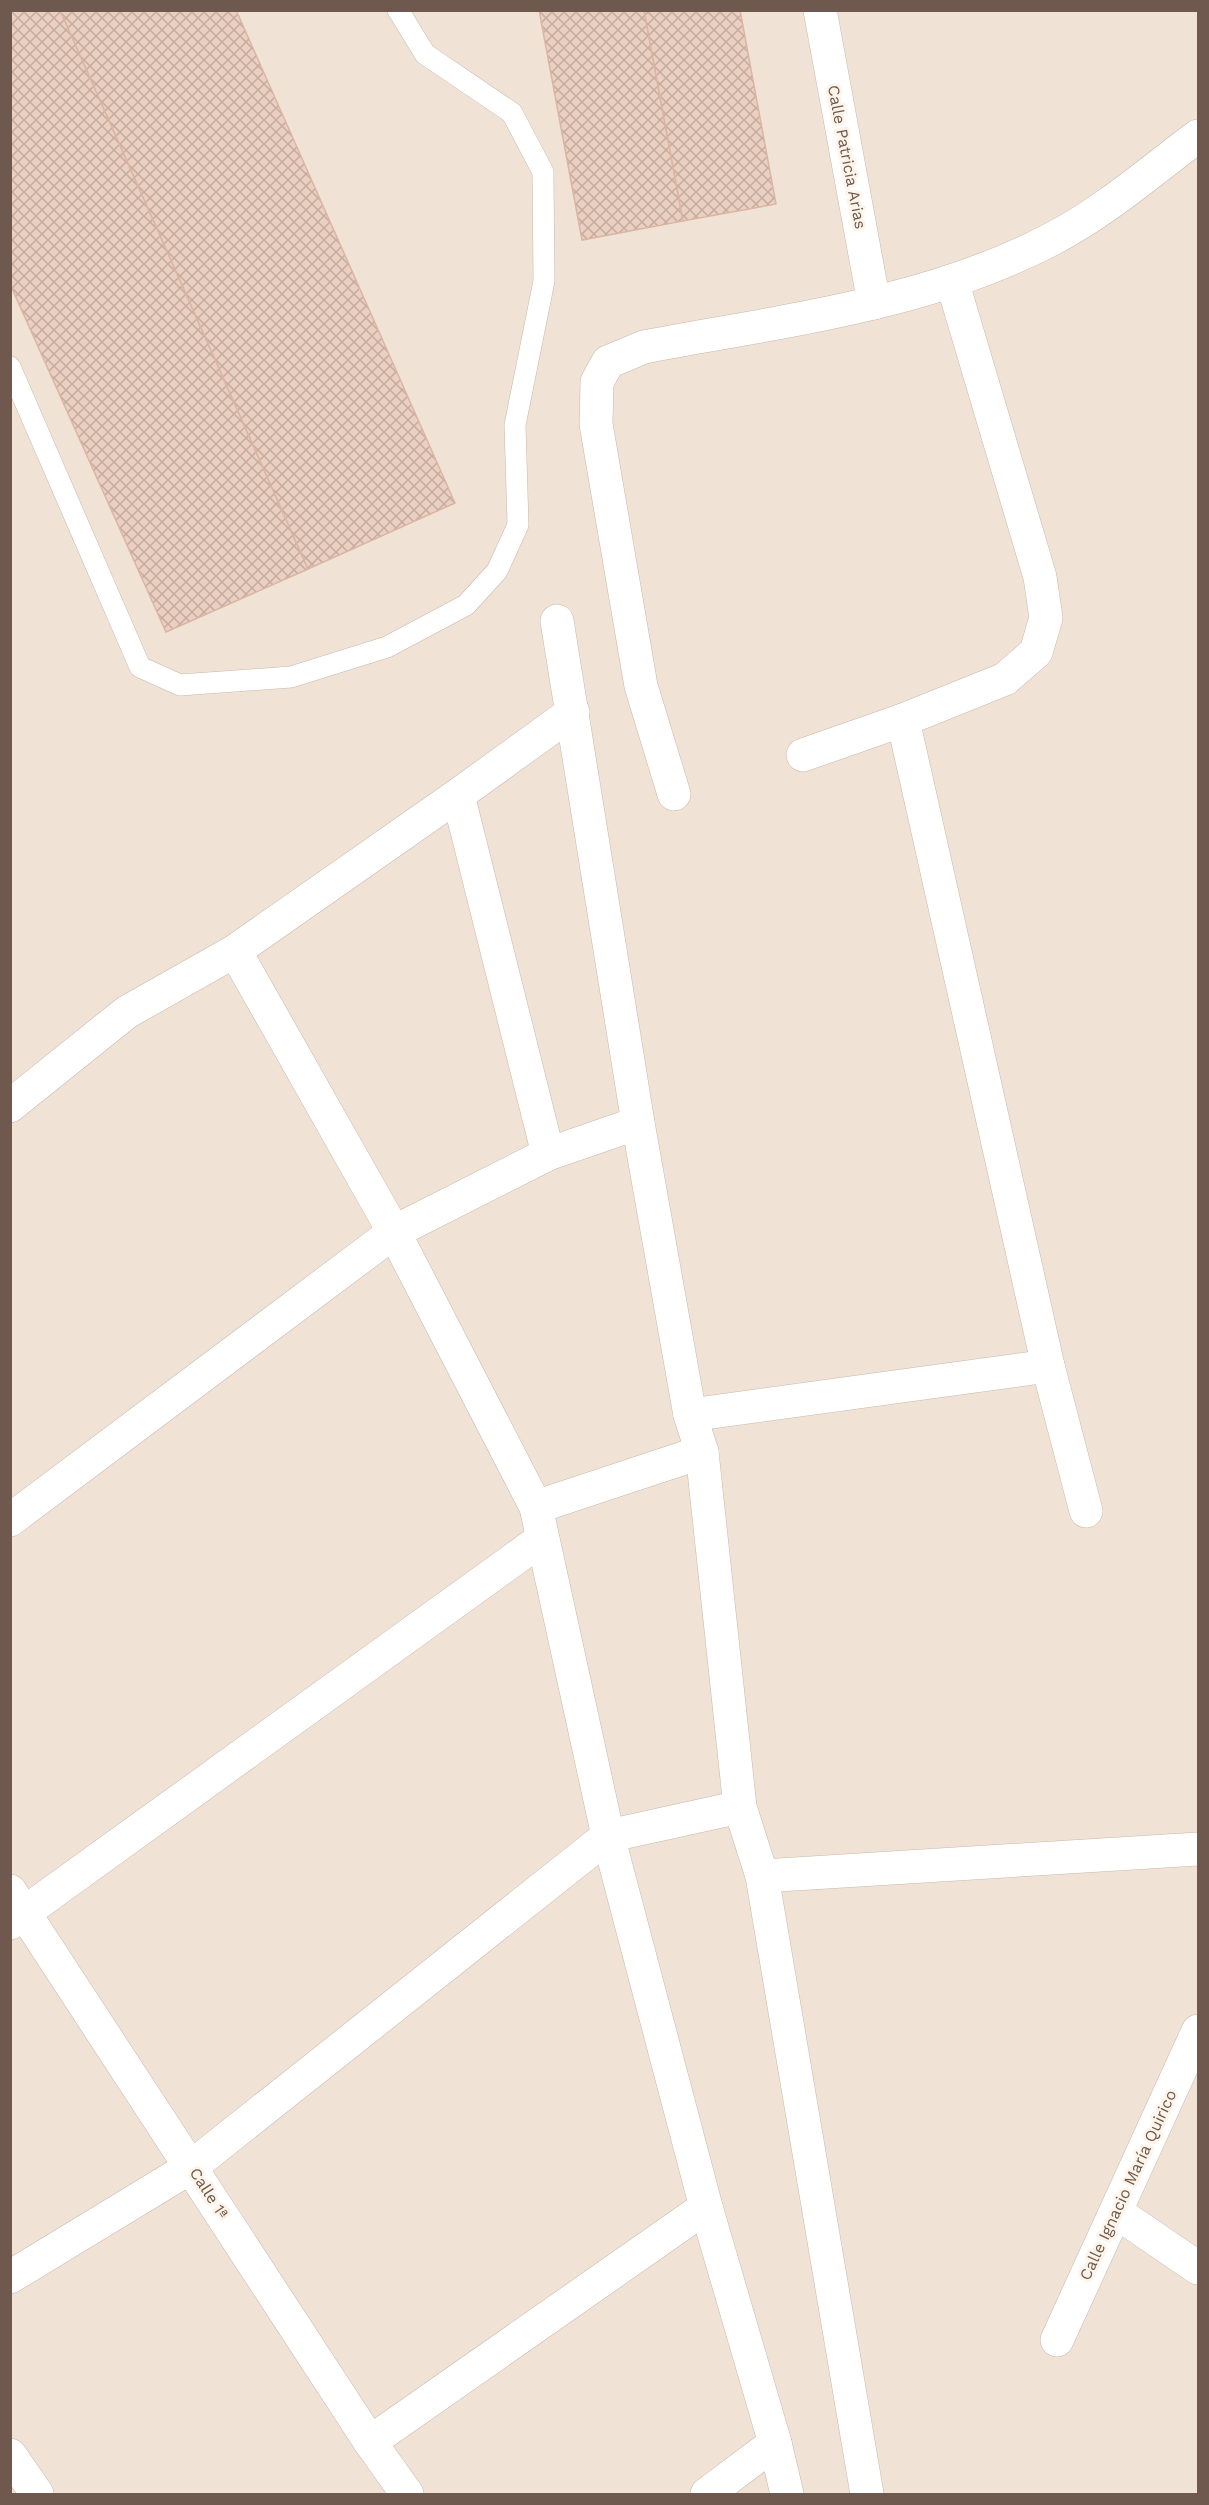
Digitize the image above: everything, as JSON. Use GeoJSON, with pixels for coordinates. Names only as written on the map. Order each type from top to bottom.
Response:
{"type":"FeatureCollection","features":[{"type":"Feature","properties":{"kind":"street","name":"Calle Patricia Arias"},"geometry":{"type":"LineString","coordinates":[[820,10],[874,303]]}},
{"type":"Feature","properties":{"kind":"street"},"geometry":{"type":"LineString","coordinates":[[674,794],[641,686],[596,424],[597,382],[608,362],[644,347],[874,303],[952,281],[1020,255],[1080,223],[1198,136]]}},
{"type":"Feature","properties":{"kind":"street"},"geometry":{"type":"LineString","coordinates":[[803,755],[903,720],[1005,679],[1036,652],[1046,618],[1040,577],[952,281]]}},
{"type":"Feature","properties":{"kind":"street"},"geometry":{"type":"LineString","coordinates":[[557,621],[638,1123],[690,1415],[702,1452],[740,1807],[762,1876],[867,2494]]}},
{"type":"Feature","properties":{"kind":"street"},"geometry":{"type":"LineString","coordinates":[[10,1107],[127,1011],[235,951],[573,712]]}},
{"type":"Feature","properties":{"kind":"street"},"geometry":{"type":"LineString","coordinates":[[903,720],[1048,1366],[1086,1511]]}},
{"type":"Feature","properties":{"kind":"street"},"geometry":{"type":"LineString","coordinates":[[458,795],[548,1154]]}},
{"type":"Feature","properties":{"kind":"street"},"geometry":{"type":"LineString","coordinates":[[235,951],[394,1232],[536,1507],[608,1836],[705,2207],[788,2494]]}},
{"type":"Feature","properties":{"kind":"street"},"geometry":{"type":"LineString","coordinates":[[10,1520],[394,1232],[548,1154],[638,1123]]}},
{"type":"Feature","properties":{"kind":"street"},"geometry":{"type":"LineString","coordinates":[[690,1415],[1048,1366]]}},
{"type":"Feature","properties":{"kind":"street"},"geometry":{"type":"LineString","coordinates":[[536,1507],[702,1452]]}},
{"type":"Feature","properties":{"kind":"street"},"geometry":{"type":"LineString","coordinates":[[15,1909],[542,1539]]}},
{"type":"Feature","properties":{"kind":"street"},"geometry":{"type":"LineString","coordinates":[[10,2277],[191,2167],[608,1836],[740,1807]]}},
{"type":"Feature","properties":{"kind":"street"},"geometry":{"type":"LineString","coordinates":[[762,1876],[1198,1850]]}},
{"type":"Feature","properties":{"kind":"street","name":"Calle 1ª"},"geometry":{"type":"LineString","coordinates":[[15,1909],[191,2167],[370,2442],[407,2494]]}},
{"type":"Feature","properties":{"kind":"street","name":"Calle Ignacio María Quirico"},"geometry":{"type":"LineString","coordinates":[[1057,2340],[1198,2031]]}},
{"type":"Feature","properties":{"kind":"street"},"geometry":{"type":"LineString","coordinates":[[370,2442],[705,2207]]}},
{"type":"Feature","properties":{"kind":"street"},"geometry":{"type":"LineString","coordinates":[[1116,2212],[1198,2268]]}},
{"type":"Feature","properties":{"kind":"street"},"geometry":{"type":"LineString","coordinates":[[707,2494],[775,2443]]}},
{"type":"Feature","properties":{"kind":"street"},"geometry":{"type":"LineString","coordinates":[[10,2455],[37,2494]]}},
{"type":"Feature","properties":{"kind":"lane"},"geometry":{"type":"LineString","coordinates":[[10,367],[140,667],[180,685],[291,677],[387,647],[466,605],[497,571],[518,525],[515,425],[544,281],[543,172],[512,113],[425,54],[398,10]]}},
{"type":"Feature","properties":{"kind":"shaded area"},"geometry":{"type":"Polygon","coordinates":[[[11,11],[1198,11],[1198,2494],[11,2494],[11,11]]]}},
{"type":"Feature","properties":{"kind":"building"},"geometry":{"type":"Polygon","coordinates":[[[10,10],[60,10],[308,569],[166,632],[10,284],[10,10]]]}},
{"type":"Feature","properties":{"kind":"building"},"geometry":{"type":"Polygon","coordinates":[[[60,10],[236,10],[455,503],[308,569],[60,10]]]}},
{"type":"Feature","properties":{"kind":"building"},"geometry":{"type":"Polygon","coordinates":[[[539,10],[644,10],[683,221],[582,240],[539,10]]]}},
{"type":"Feature","properties":{"kind":"building"},"geometry":{"type":"Polygon","coordinates":[[[644,10],[740,10],[776,204],[683,221],[644,10]]]}}]}
